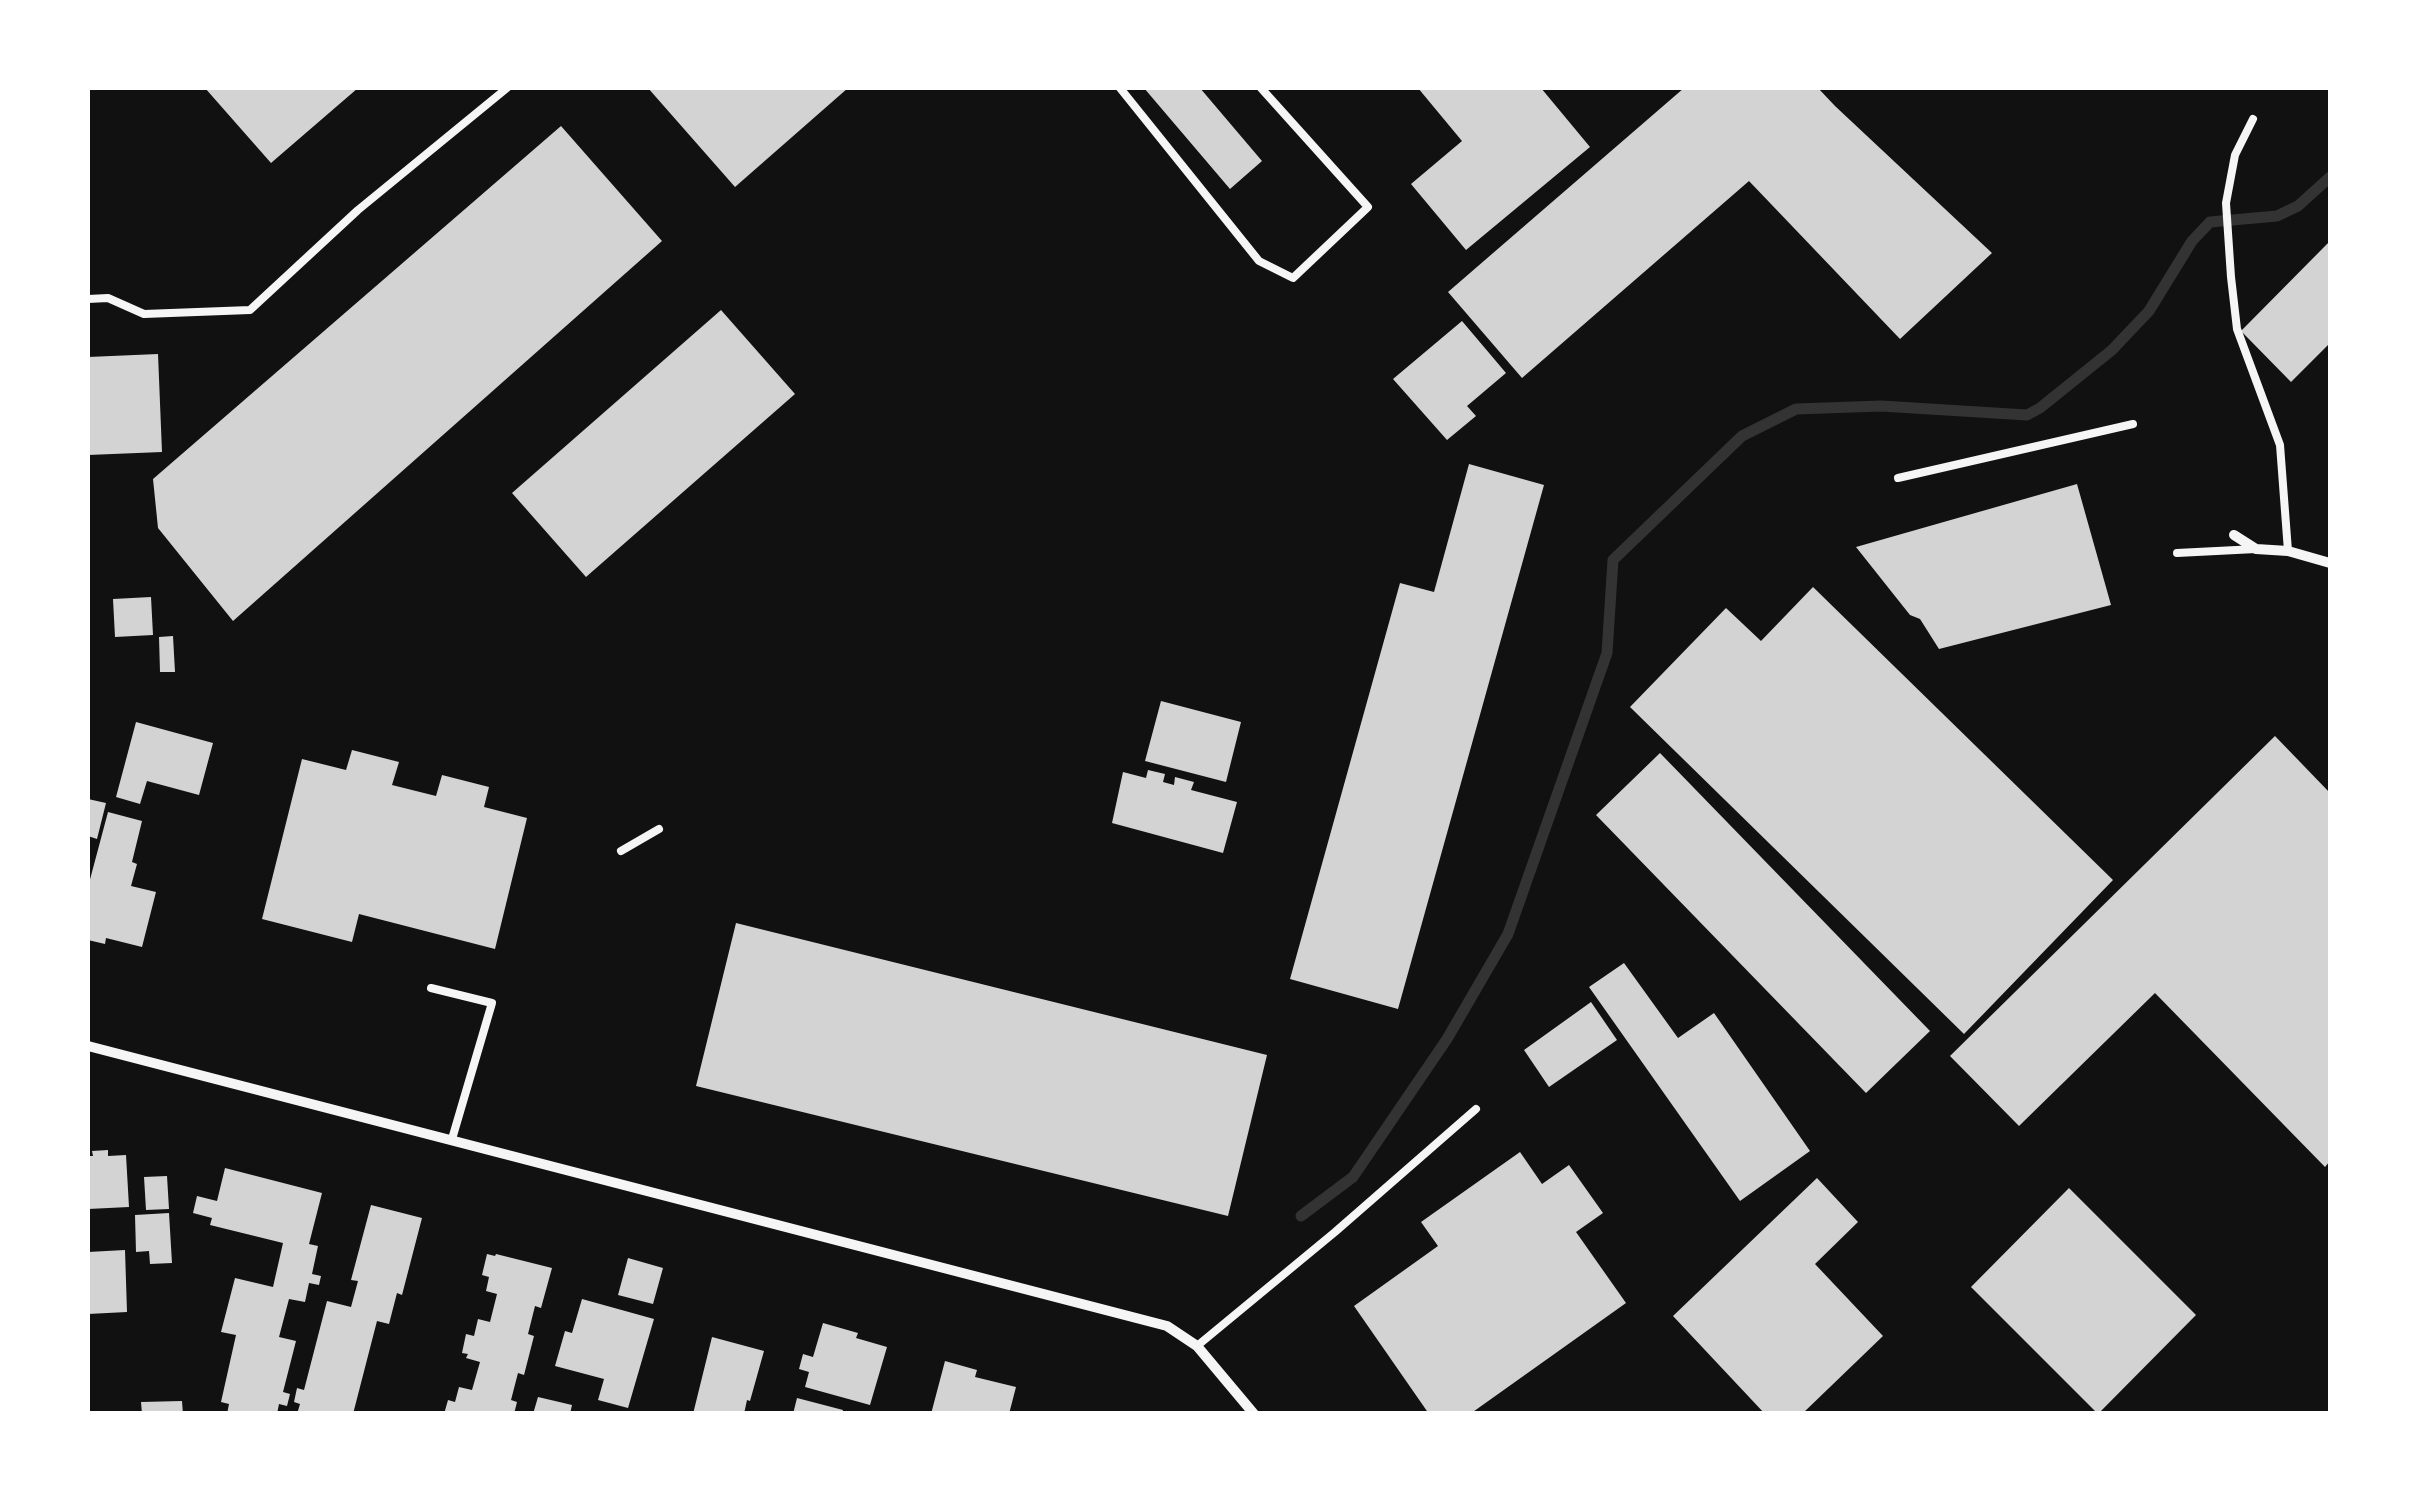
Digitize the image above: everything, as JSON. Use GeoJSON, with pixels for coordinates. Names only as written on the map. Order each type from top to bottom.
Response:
{"type":"FeatureCollection","features":[{"type":"Feature","properties":{"kind":"street"},"geometry":{"type":"LineString","coordinates":[[2234,535],[2256,549],[2288,551],[2330,563]]}},
{"type":"Feature","properties":{"kind":"street"},"geometry":{"type":"LineString","coordinates":[[88,1046],[1166,1326],[1197,1346],[1254,1414]]}},
{"type":"Feature","properties":{"kind":"lane"},"geometry":{"type":"LineString","coordinates":[[88,299],[108,298],[144,314],[250,310],[358,210],[508,88]]}},
{"type":"Feature","properties":{"kind":"lane"},"geometry":{"type":"LineString","coordinates":[[1120,88],[1259,261],[1293,278],[1368,206],[1261,88]]}},
{"type":"Feature","properties":{"kind":"lane"},"geometry":{"type":"LineString","coordinates":[[2254,119],[2235,154],[2226,204],[2228,240],[2237,329],[2280,444],[2288,551]]}},
{"type":"Feature","properties":{"kind":"lane"},"geometry":{"type":"LineString","coordinates":[[1898,478],[2133,424]]}},
{"type":"Feature","properties":{"kind":"lane"},"geometry":{"type":"LineString","coordinates":[[2177,554],[2256,549]]}},
{"type":"Feature","properties":{"kind":"lane"},"geometry":{"type":"LineString","coordinates":[[621,851],[659,830]]}},
{"type":"Feature","properties":{"kind":"lane"},"geometry":{"type":"LineString","coordinates":[[431,988],[492,1003],[452,1139]]}},
{"type":"Feature","properties":{"kind":"lane"},"geometry":{"type":"LineString","coordinates":[[1197,1346],[1336,1232],[1476,1108]]}},
{"type":"Feature","properties":{"kind":"building"},"geometry":{"type":"Polygon","coordinates":[[[205,88],[358,88],[271,163],[205,88]]]}},
{"type":"Feature","properties":{"kind":"building"},"geometry":{"type":"Polygon","coordinates":[[[648,88],[848,88],[735,187],[648,88]]]}},
{"type":"Feature","properties":{"kind":"building"},"geometry":{"type":"Polygon","coordinates":[[[1144,88],[1200,88],[1262,161],[1230,189],[1144,88]]]}},
{"type":"Feature","properties":{"kind":"building"},"geometry":{"type":"Polygon","coordinates":[[[1418,88],[1541,88],[1590,147],[1466,250],[1411,184],[1462,141],[1418,88]]]}},
{"type":"Feature","properties":{"kind":"building"},"geometry":{"type":"Polygon","coordinates":[[[1684,88],[1818,88],[1992,253],[1900,339],[1749,181],[1522,378],[1448,292],[1684,88]]]}},
{"type":"Feature","properties":{"kind":"building"},"geometry":{"type":"Polygon","coordinates":[[[561,126],[662,241],[233,621],[158,528],[153,479],[561,126]]]}},
{"type":"Feature","properties":{"kind":"building"},"geometry":{"type":"Polygon","coordinates":[[[2330,241],[2330,343],[2291,382],[2241,331],[2330,241]]]}},
{"type":"Feature","properties":{"kind":"building"},"geometry":{"type":"Polygon","coordinates":[[[721,310],[795,394],[586,577],[512,493],[721,310]]]}},
{"type":"Feature","properties":{"kind":"building"},"geometry":{"type":"Polygon","coordinates":[[[1462,321],[1506,373],[1467,406],[1476,416],[1447,440],[1393,379],[1462,321]]]}},
{"type":"Feature","properties":{"kind":"building"},"geometry":{"type":"Polygon","coordinates":[[[158,354],[162,452],[88,455],[88,357],[158,354]]]}},
{"type":"Feature","properties":{"kind":"building"},"geometry":{"type":"Polygon","coordinates":[[[1469,464],[1544,485],[1398,1009],[1290,979],[1400,583],[1434,592],[1469,464]]]}},
{"type":"Feature","properties":{"kind":"building"},"geometry":{"type":"Polygon","coordinates":[[[2077,484],[2111,605],[1939,649],[1920,619],[1910,615],[1856,547],[2077,484]]]}},
{"type":"Feature","properties":{"kind":"building"},"geometry":{"type":"Polygon","coordinates":[[[1813,587],[2113,880],[1964,1034],[1630,707],[1726,608],[1761,641],[1813,587]]]}},
{"type":"Feature","properties":{"kind":"building"},"geometry":{"type":"Polygon","coordinates":[[[151,597],[153,635],[115,637],[113,599],[151,597]]]}},
{"type":"Feature","properties":{"kind":"building"},"geometry":{"type":"Polygon","coordinates":[[[173,636],[175,672],[160,672],[159,637],[173,636]]]}},
{"type":"Feature","properties":{"kind":"building"},"geometry":{"type":"Polygon","coordinates":[[[1161,701],[1241,722],[1226,782],[1145,761],[1161,701]]]}},
{"type":"Feature","properties":{"kind":"building"},"geometry":{"type":"Polygon","coordinates":[[[136,722],[213,743],[199,795],[147,781],[140,804],[116,797],[136,722]]]}},
{"type":"Feature","properties":{"kind":"building"},"geometry":{"type":"Polygon","coordinates":[[[2275,736],[2330,793],[2330,1161],[2325,1167],[2155,993],[2019,1126],[1950,1056],[2275,736]]]}},
{"type":"Feature","properties":{"kind":"building"},"geometry":{"type":"Polygon","coordinates":[[[352,750],[399,762],[392,785],[436,796],[442,775],[489,787],[484,807],[527,818],[495,949],[359,914],[352,942],[262,919],[302,759],[346,770],[352,750]]]}},
{"type":"Feature","properties":{"kind":"building"},"geometry":{"type":"Polygon","coordinates":[[[1660,753],[1930,1031],[1866,1093],[1596,815],[1660,753]]]}},
{"type":"Feature","properties":{"kind":"building"},"geometry":{"type":"Polygon","coordinates":[[[1148,770],[1165,774],[1163,782],[1174,785],[1175,777],[1194,782],[1191,790],[1237,802],[1223,853],[1112,823],[1123,772],[1146,778],[1148,770]]]}},
{"type":"Feature","properties":{"kind":"building"},"geometry":{"type":"Polygon","coordinates":[[[88,799],[106,803],[97,839],[88,836],[88,799]]]}},
{"type":"Feature","properties":{"kind":"building"},"geometry":{"type":"Polygon","coordinates":[[[108,812],[142,821],[132,862],[137,864],[131,886],[156,892],[142,947],[106,938],[105,944],[88,940],[88,887],[108,812]]]}},
{"type":"Feature","properties":{"kind":"building"},"geometry":{"type":"Polygon","coordinates":[[[736,923],[1267,1055],[1228,1216],[696,1086],[736,923]]]}},
{"type":"Feature","properties":{"kind":"building"},"geometry":{"type":"Polygon","coordinates":[[[1624,963],[1678,1038],[1714,1013],[1810,1151],[1740,1201],[1589,987],[1624,963]]]}},
{"type":"Feature","properties":{"kind":"building"},"geometry":{"type":"Polygon","coordinates":[[[1591,1002],[1617,1040],[1549,1087],[1524,1050],[1591,1002]]]}},
{"type":"Feature","properties":{"kind":"building"},"geometry":{"type":"Polygon","coordinates":[[[108,1150],[108,1156],[126,1155],[129,1207],[88,1209],[88,1156],[93,1156],[92,1151],[108,1150]]]}},
{"type":"Feature","properties":{"kind":"building"},"geometry":{"type":"Polygon","coordinates":[[[1520,1152],[1542,1184],[1569,1165],[1603,1213],[1576,1232],[1626,1303],[1470,1414],[1429,1414],[1354,1306],[1438,1246],[1421,1222],[1520,1152]]]}},
{"type":"Feature","properties":{"kind":"building"},"geometry":{"type":"Polygon","coordinates":[[[225,1168],[322,1193],[309,1244],[318,1246],[312,1274],[321,1276],[319,1285],[309,1283],[305,1302],[289,1299],[279,1337],[296,1341],[283,1392],[290,1394],[287,1406],[279,1404],[277,1414],[227,1414],[229,1404],[221,1402],[236,1335],[221,1332],[235,1278],[273,1287],[283,1243],[210,1225],[212,1218],[193,1213],[197,1196],[217,1201],[225,1168]]]}},
{"type":"Feature","properties":{"kind":"building"},"geometry":{"type":"Polygon","coordinates":[[[167,1176],[169,1209],[146,1210],[144,1177],[167,1176]]]}},
{"type":"Feature","properties":{"kind":"building"},"geometry":{"type":"Polygon","coordinates":[[[1817,1178],[1858,1222],[1815,1264],[1883,1336],[1802,1414],[1765,1414],[1673,1316],[1817,1178]]]}},
{"type":"Feature","properties":{"kind":"building"},"geometry":{"type":"Polygon","coordinates":[[[2069,1188],[2196,1315],[2098,1414],[1971,1287],[2069,1188]]]}},
{"type":"Feature","properties":{"kind":"building"},"geometry":{"type":"Polygon","coordinates":[[[371,1205],[422,1218],[402,1295],[397,1293],[389,1324],[377,1321],[353,1414],[297,1414],[297,1388],[304,1390],[327,1301],[351,1307],[358,1281],[351,1280],[371,1205]]]}},
{"type":"Feature","properties":{"kind":"building"},"geometry":{"type":"Polygon","coordinates":[[[169,1213],[172,1263],[150,1264],[149,1251],[136,1252],[135,1215],[169,1213]]]}},
{"type":"Feature","properties":{"kind":"building"},"geometry":{"type":"Polygon","coordinates":[[[125,1250],[127,1312],[88,1314],[88,1252],[125,1250]]]}},
{"type":"Feature","properties":{"kind":"building"},"geometry":{"type":"Polygon","coordinates":[[[487,1254],[552,1268],[541,1308],[535,1306],[528,1334],[534,1336],[524,1375],[518,1373],[511,1400],[517,1402],[514,1414],[444,1414],[448,1400],[455,1402],[459,1387],[472,1390],[480,1362],[462,1353],[466,1334],[474,1336],[478,1319],[490,1322],[497,1294],[486,1291],[489,1277],[482,1275],[487,1254]]]}},
{"type":"Feature","properties":{"kind":"building"},"geometry":{"type":"Polygon","coordinates":[[[628,1258],[663,1268],[653,1304],[618,1295],[628,1258]]]}},
{"type":"Feature","properties":{"kind":"building"},"geometry":{"type":"Polygon","coordinates":[[[582,1299],[654,1319],[628,1408],[598,1400],[604,1379],[555,1366],[565,1331],[572,1333],[582,1299]]]}},
{"type":"Feature","properties":{"kind":"building"},"geometry":{"type":"Polygon","coordinates":[[[823,1323],[887,1347],[870,1405],[805,1387],[809,1372],[799,1369],[803,1354],[813,1357],[823,1323]]]}},
{"type":"Feature","properties":{"kind":"building"},"geometry":{"type":"Polygon","coordinates":[[[712,1337],[764,1351],[744,1414],[693,1414],[712,1337]]]}},
{"type":"Feature","properties":{"kind":"building"},"geometry":{"type":"Polygon","coordinates":[[[945,1361],[977,1370],[975,1377],[1016,1387],[1009,1414],[931,1414],[945,1361]]]}},
{"type":"Feature","properties":{"kind":"building"},"geometry":{"type":"Polygon","coordinates":[[[538,1397],[572,1405],[570,1414],[533,1414],[538,1397]]]}},
{"type":"Feature","properties":{"kind":"building"},"geometry":{"type":"Polygon","coordinates":[[[797,1398],[843,1410],[842,1414],[793,1414],[797,1398]]]}},
{"type":"Feature","properties":{"kind":"building"},"geometry":{"type":"Polygon","coordinates":[[[182,1401],[183,1414],[142,1414],[141,1402],[182,1401]]]}},
{"type":"Feature","properties":{"kind":"waterway"},"geometry":{"type":"LineString","coordinates":[[1301,1216],[1353,1177],[1447,1039],[1508,934],[1607,653],[1613,560],[1742,436],[1796,409],[1881,406],[2027,415],[2112,350],[2149,311],[2192,241],[2210,222],[2277,216],[2298,206],[2330,177]]}}]}
